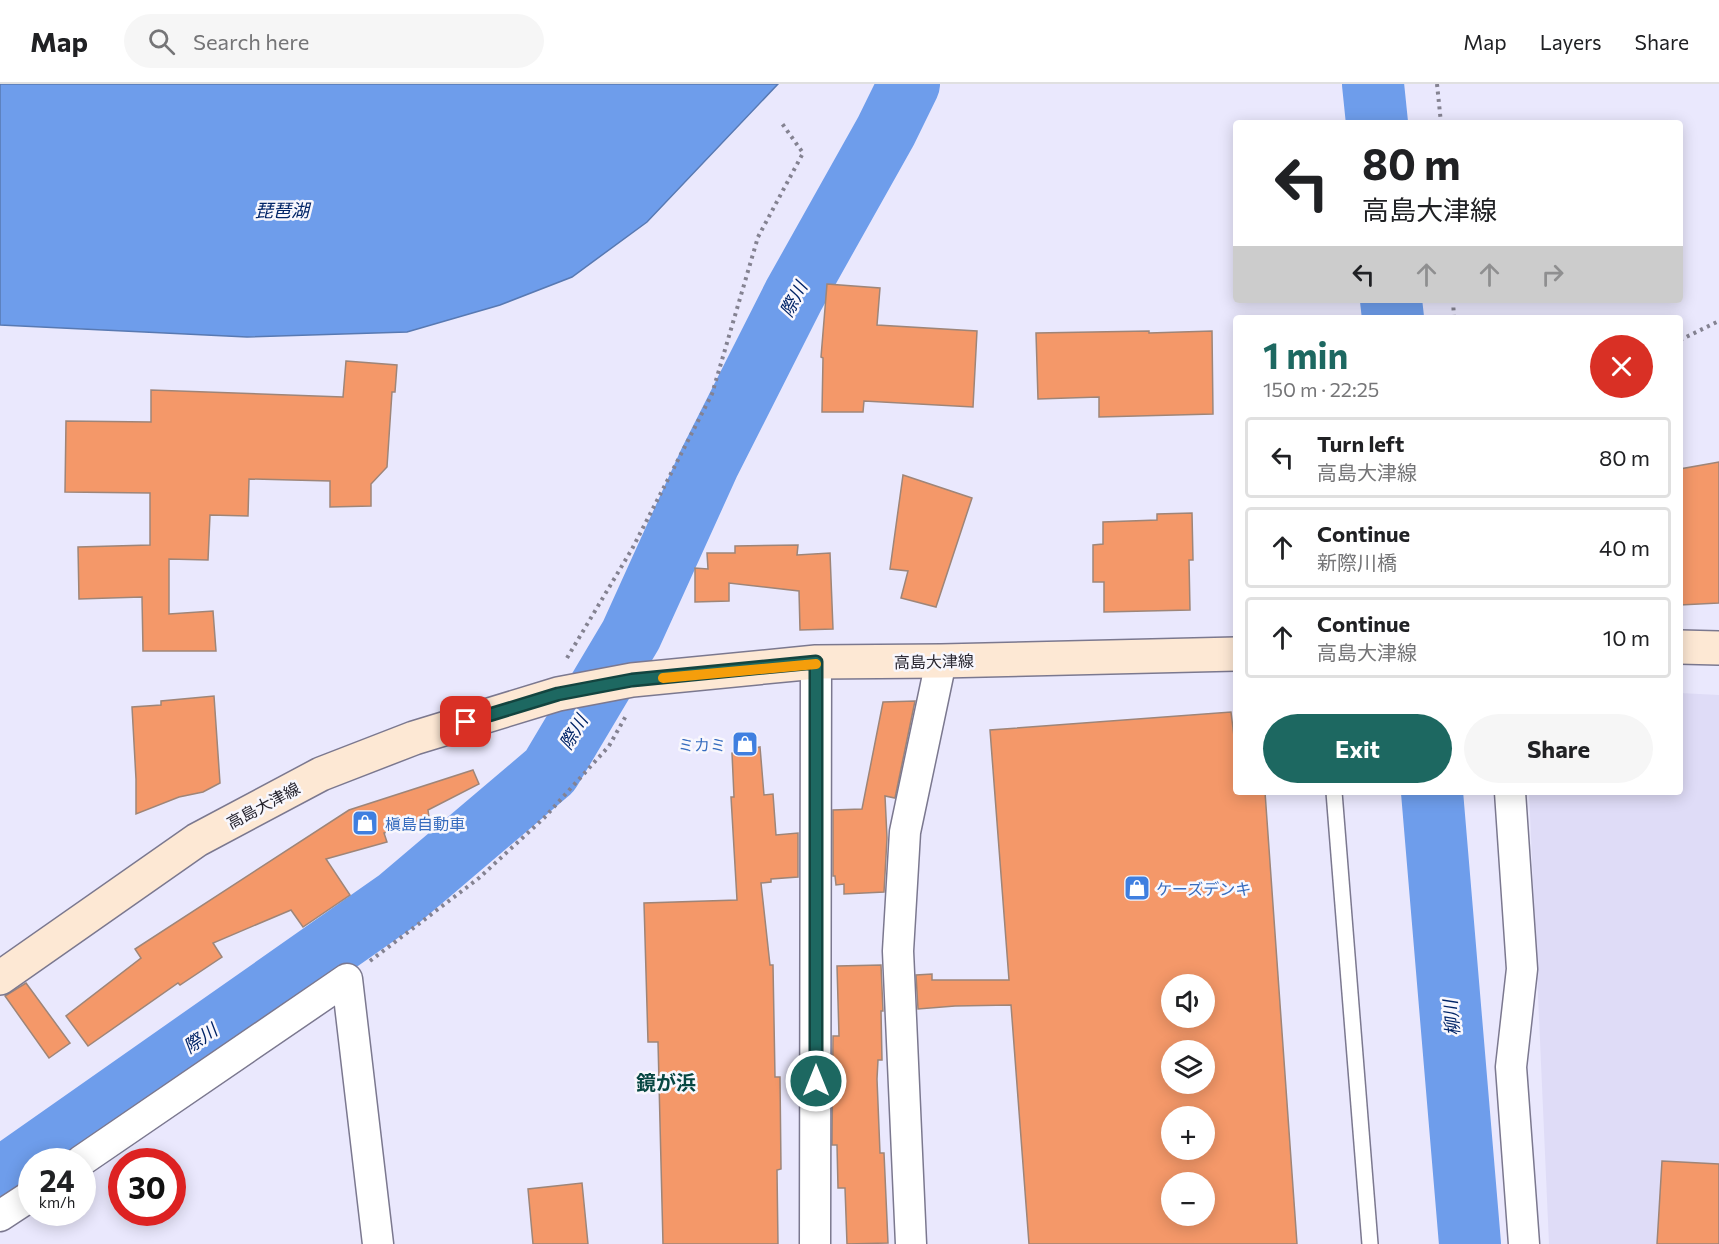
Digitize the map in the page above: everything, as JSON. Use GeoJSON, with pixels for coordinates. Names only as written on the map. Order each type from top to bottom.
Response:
{"type":"FeatureCollection","features":[{"type":"Feature","properties":{"kind":"main road"},"geometry":{"type":"LineString","coordinates":[[1683,647],[1719,648]]}},
{"type":"Feature","properties":{"kind":"main road","name":"高島大津線"},"geometry":{"type":"LineString","coordinates":[[0,978],[196,840],[321,774],[414,738],[550,697],[639,680],[816,662],[941,662],[1233,654]]}},
{"type":"Feature","properties":{"kind":"street"},"geometry":{"type":"LineString","coordinates":[[816,662],[816,1244]]}},
{"type":"Feature","properties":{"kind":"street"},"geometry":{"type":"LineString","coordinates":[[910,1244],[898,951],[905,832],[941,662]]}},
{"type":"Feature","properties":{"kind":"street"},"geometry":{"type":"LineString","coordinates":[[1510,795],[1522,969],[1510,1067],[1524,1244]]}},
{"type":"Feature","properties":{"kind":"street"},"geometry":{"type":"LineString","coordinates":[[96,1151],[346,979],[372,1243]]}},
{"type":"Feature","properties":{"kind":"street"},"geometry":{"type":"LineString","coordinates":[[0,1216],[18,1204]]}},
{"type":"Feature","properties":{"kind":"lane"},"geometry":{"type":"LineString","coordinates":[[1334,795],[1370,1244]]}},
{"type":"Feature","properties":{"kind":"path"},"geometry":{"type":"LineString","coordinates":[[1437,84],[1440,120]]}},
{"type":"Feature","properties":{"kind":"path"},"geometry":{"type":"LineString","coordinates":[[550,697],[632,549],[712,394],[758,237],[803,153],[781,122]]}},
{"type":"Feature","properties":{"kind":"path"},"geometry":{"type":"LineString","coordinates":[[1683,339],[1719,321]]}},
{"type":"Feature","properties":{"kind":"path"},"geometry":{"type":"LineString","coordinates":[[346,979],[479,878],[544,818],[609,746],[639,680]]}},
{"type":"Feature","properties":{"kind":"shaded area"},"geometry":{"type":"Polygon","coordinates":[[[1683,693],[1719,695],[1719,1244],[1549,1244],[1529,795],[1683,795],[1683,693]]]}},
{"type":"Feature","properties":{"kind":"water","name":"琵琶湖"},"geometry":{"type":"Polygon","coordinates":[[[0,84],[778,84],[647,222],[572,277],[500,305],[407,332],[247,337],[0,325],[0,84]]]}},
{"type":"Feature","properties":{"kind":"building"},"geometry":{"type":"Polygon","coordinates":[[[827,284],[880,288],[877,325],[977,331],[973,407],[864,401],[863,412],[822,412],[823,358],[821,357],[827,284]]]}},
{"type":"Feature","properties":{"kind":"building"},"geometry":{"type":"Polygon","coordinates":[[[1149,331],[1149,333],[1212,331],[1213,414],[1099,417],[1099,397],[1038,399],[1036,333],[1149,331]]]}},
{"type":"Feature","properties":{"kind":"building"},"geometry":{"type":"Polygon","coordinates":[[[346,361],[397,365],[395,392],[392,392],[387,467],[371,484],[371,506],[330,507],[330,481],[249,479],[248,516],[210,515],[208,560],[169,559],[169,614],[213,611],[216,651],[143,651],[142,597],[79,599],[78,547],[150,545],[150,493],[65,492],[66,421],[151,422],[151,390],[343,397],[346,361]]]}},
{"type":"Feature","properties":{"kind":"building"},"geometry":{"type":"Polygon","coordinates":[[[1719,462],[1719,603],[1683,605],[1683,468],[1719,462]]]}},
{"type":"Feature","properties":{"kind":"building"},"geometry":{"type":"Polygon","coordinates":[[[903,475],[972,498],[936,607],[901,598],[908,571],[890,569],[903,475]]]}},
{"type":"Feature","properties":{"kind":"building"},"geometry":{"type":"Polygon","coordinates":[[[1192,513],[1193,560],[1189,560],[1190,610],[1104,612],[1104,582],[1093,582],[1093,545],[1103,544],[1103,522],[1157,520],[1157,514],[1192,513]]]}},
{"type":"Feature","properties":{"kind":"building"},"geometry":{"type":"Polygon","coordinates":[[[798,545],[797,555],[830,553],[833,629],[800,630],[799,591],[729,583],[729,601],[695,602],[695,568],[708,569],[707,553],[735,553],[735,546],[798,545]]]}},
{"type":"Feature","properties":{"kind":"building"},"geometry":{"type":"Polygon","coordinates":[[[214,696],[220,783],[203,792],[179,797],[136,814],[132,707],[161,705],[161,701],[214,696]]]}},
{"type":"Feature","properties":{"kind":"building"},"geometry":{"type":"Polygon","coordinates":[[[915,701],[895,798],[885,796],[887,838],[884,892],[844,894],[844,884],[836,885],[835,876],[833,876],[833,810],[862,809],[883,702],[915,701]]]}},
{"type":"Feature","properties":{"kind":"building","name":"ケーズデンキ"},"geometry":{"type":"Polygon","coordinates":[[[1231,712],[1233,795],[1265,795],[1297,1244],[1029,1244],[1011,1005],[918,1009],[916,975],[932,974],[932,980],[1009,980],[990,730],[1231,712]]]}},
{"type":"Feature","properties":{"kind":"building"},"geometry":{"type":"Polygon","coordinates":[[[760,747],[764,795],[773,794],[776,835],[798,833],[798,877],[771,879],[771,882],[761,883],[770,965],[773,965],[775,1077],[780,1077],[781,1169],[777,1170],[778,1244],[663,1244],[658,1042],[648,1042],[644,903],[737,900],[731,797],[734,797],[732,753],[760,747]]]}},
{"type":"Feature","properties":{"kind":"building"},"geometry":{"type":"Polygon","coordinates":[[[473,770],[479,784],[428,810],[429,817],[384,833],[387,842],[326,859],[350,895],[303,927],[291,910],[213,943],[222,957],[180,985],[178,983],[88,1046],[66,1016],[141,958],[135,949],[349,810],[473,770]]]}},
{"type":"Feature","properties":{"kind":"building"},"geometry":{"type":"Polygon","coordinates":[[[881,965],[882,1060],[878,1060],[877,1079],[880,1153],[884,1153],[888,1243],[847,1244],[845,1188],[838,1188],[837,1145],[832,1145],[833,1036],[839,1036],[837,966],[881,965]]]}},
{"type":"Feature","properties":{"kind":"building"},"geometry":{"type":"Polygon","coordinates":[[[26,983],[70,1043],[49,1058],[5,996],[26,983]]]}},
{"type":"Feature","properties":{"kind":"building"},"geometry":{"type":"Polygon","coordinates":[[[1662,1161],[1719,1164],[1719,1244],[1657,1244],[1662,1161]]]}},
{"type":"Feature","properties":{"kind":"building"},"geometry":{"type":"Polygon","coordinates":[[[582,1183],[588,1244],[533,1244],[528,1189],[582,1183]]]}},
{"type":"Feature","properties":{"kind":"waterway","name":"際川"},"geometry":{"type":"LineString","coordinates":[[0,1179],[398,900],[550,771],[631,635],[709,463],[794,295],[886,131],[909,84]]}},
{"type":"Feature","properties":{"kind":"waterway","name":"柳川"},"geometry":{"type":"LineString","coordinates":[[1373,84],[1377,120]]}},
{"type":"Feature","properties":{"kind":"waterway","name":"柳川"},"geometry":{"type":"LineString","coordinates":[[1391,303],[1393,315]]}},
{"type":"Feature","properties":{"kind":"waterway","name":"柳川"},"geometry":{"type":"LineString","coordinates":[[1432,795],[1470,1244]]}},
{"type":"Feature","properties":{"kind":"slow traffic"},"geometry":{"type":"LineString","coordinates":[[663,678],[816,662],[816,664]]}},
{"type":"Feature","properties":{"kind":"place","name":"ミカミ"},"geometry":{"type":"Point","coordinates":[745,744]}},
{"type":"Feature","properties":{"kind":"place","name":"槇島自動車"},"geometry":{"type":"Point","coordinates":[365,823]}},
{"type":"Feature","properties":{"kind":"place","name":"ケーズデンキ"},"geometry":{"type":"Point","coordinates":[1137,888]}},
{"type":"Feature","properties":{"kind":"district","name":"鏡が浜"},"geometry":{"type":"Point","coordinates":[666,1082]}},
{"type":"Feature","properties":{"kind":"route"},"geometry":{"type":"LineString","coordinates":[[466,722],[558,694],[632,680],[816,662],[816,1081]]}}]}
